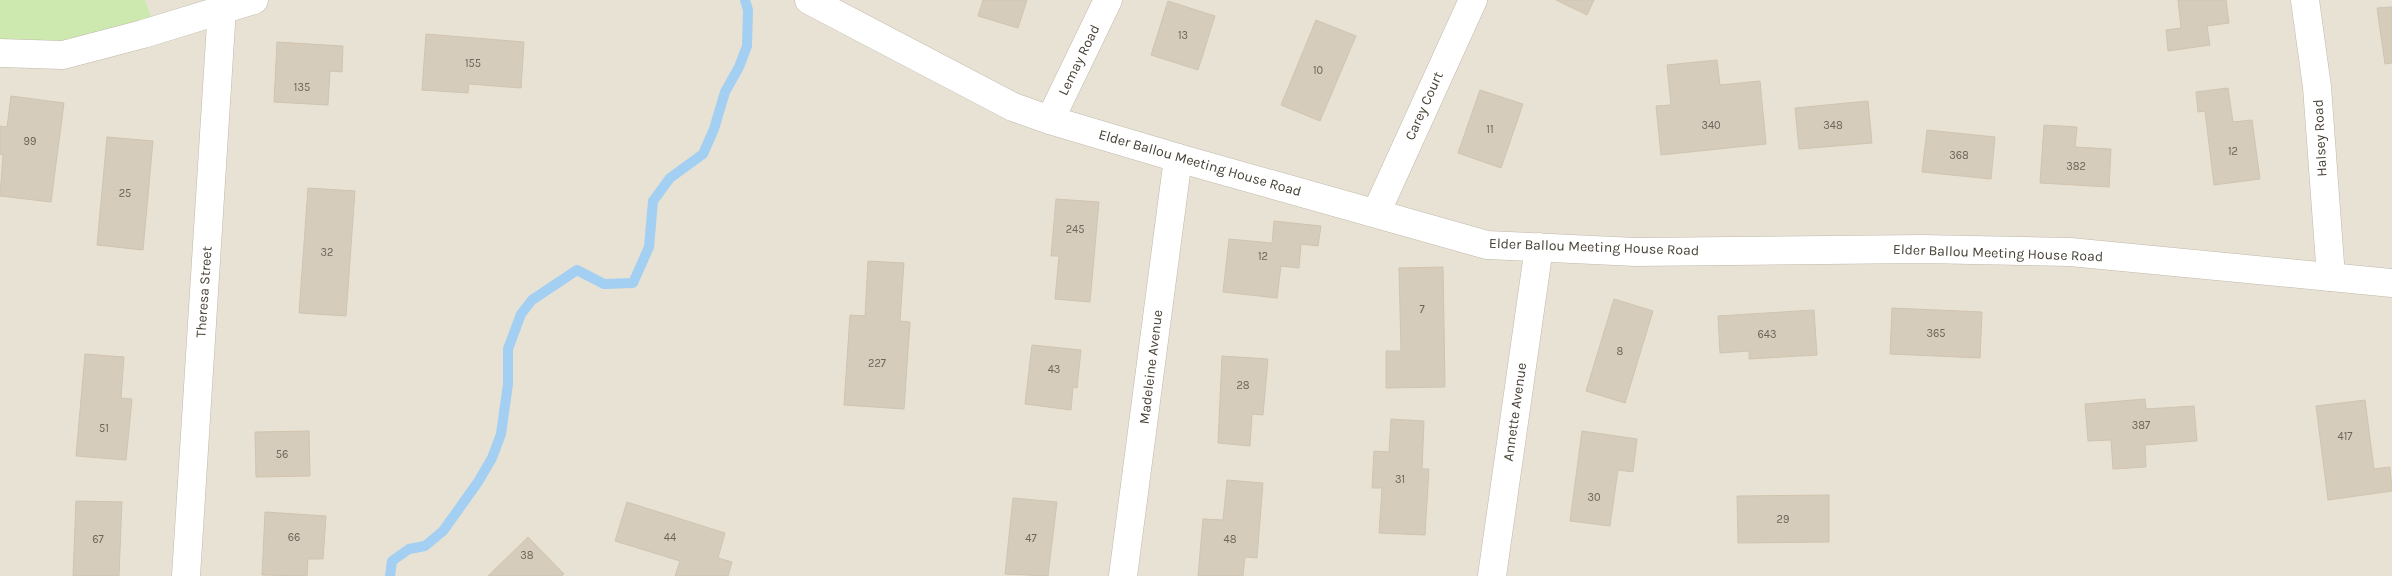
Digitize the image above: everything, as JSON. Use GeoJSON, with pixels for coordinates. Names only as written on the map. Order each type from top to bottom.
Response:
{"type":"FeatureCollection","features":[{"type":"Feature","properties":{"kind":"street"},"geometry":{"type":"LineString","coordinates":[[0,53],[63,55],[143,34],[222,8],[254,0]]}},
{"type":"Feature","properties":{"kind":"street","name":"Elder Ballou Meeting House Road"},"geometry":{"type":"LineString","coordinates":[[809,0],[1012,107],[1178,158],[1488,245],[1636,252],[1922,249],[2070,252],[2392,283]]}},
{"type":"Feature","properties":{"kind":"street","name":"Lemay Road"},"geometry":{"type":"LineString","coordinates":[[1050,120],[1108,0]]}},
{"type":"Feature","properties":{"kind":"street","name":"Carey Court"},"geometry":{"type":"LineString","coordinates":[[1376,213],[1473,0]]}},
{"type":"Feature","properties":{"kind":"street","name":"Halsey Road"},"geometry":{"type":"LineString","coordinates":[[2305,0],[2317,88],[2331,277]]}},
{"type":"Feature","properties":{"kind":"street","name":"Theresa Street"},"geometry":{"type":"LineString","coordinates":[[186,576],[222,8]]}},
{"type":"Feature","properties":{"kind":"street","name":"Madeleine Avenue"},"geometry":{"type":"LineString","coordinates":[[1123,576],[1178,158]]}},
{"type":"Feature","properties":{"kind":"street","name":"Annette Avenue"},"geometry":{"type":"LineString","coordinates":[[1492,576],[1539,247]]}},
{"type":"Feature","properties":{"kind":"shaded area"},"geometry":{"type":"Polygon","coordinates":[[[145,0],[2392,0],[2392,576],[0,576],[0,52],[154,23],[145,0]]]}},
{"type":"Feature","properties":{"kind":"green space"},"geometry":{"type":"Polygon","coordinates":[[[0,0],[145,0],[154,23],[48,53],[0,51],[0,0]]]}},
{"type":"Feature","properties":{"kind":"building"},"geometry":{"type":"Polygon","coordinates":[[[983,0],[1027,0],[1018,28],[978,16],[983,0]]]}},
{"type":"Feature","properties":{"kind":"building"},"geometry":{"type":"Polygon","coordinates":[[[1556,0],[1594,0],[1587,15],[1556,0]]]}},
{"type":"Feature","properties":{"kind":"building"},"geometry":{"type":"Polygon","coordinates":[[[2178,0],[2226,0],[2229,23],[2207,26],[2210,45],[2168,51],[2166,30],[2181,28],[2178,0]]]}},
{"type":"Feature","properties":{"kind":"building"},"geometry":{"type":"Polygon","coordinates":[[[1168,1],[1215,16],[1198,70],[1151,55],[1168,1]]]}},
{"type":"Feature","properties":{"kind":"building"},"geometry":{"type":"Polygon","coordinates":[[[2392,7],[2392,63],[2385,64],[2377,8],[2392,7]]]}},
{"type":"Feature","properties":{"kind":"building"},"geometry":{"type":"Polygon","coordinates":[[[1316,20],[1356,36],[1320,121],[1281,105],[1316,20]]]}},
{"type":"Feature","properties":{"kind":"building"},"geometry":{"type":"Polygon","coordinates":[[[426,34],[524,42],[521,88],[469,84],[468,93],[422,90],[426,34]]]}},
{"type":"Feature","properties":{"kind":"building"},"geometry":{"type":"Polygon","coordinates":[[[277,42],[343,46],[342,72],[330,71],[328,105],[274,102],[277,42]]]}},
{"type":"Feature","properties":{"kind":"building"},"geometry":{"type":"Polygon","coordinates":[[[1717,60],[1720,85],[1760,81],[1766,144],[1661,155],[1656,106],[1671,105],[1667,65],[1717,60]]]}},
{"type":"Feature","properties":{"kind":"building"},"geometry":{"type":"Polygon","coordinates":[[[2228,88],[2233,122],[2252,120],[2260,179],[2214,185],[2205,111],[2198,112],[2196,92],[2228,88]]]}},
{"type":"Feature","properties":{"kind":"building"},"geometry":{"type":"Polygon","coordinates":[[[1480,90],[1523,104],[1501,168],[1458,153],[1480,90]]]}},
{"type":"Feature","properties":{"kind":"building"},"geometry":{"type":"Polygon","coordinates":[[[11,96],[64,103],[51,202],[0,196],[3,155],[0,154],[0,126],[7,127],[11,96]]]}},
{"type":"Feature","properties":{"kind":"building"},"geometry":{"type":"Polygon","coordinates":[[[1868,101],[1872,143],[1799,149],[1795,108],[1868,101]]]}},
{"type":"Feature","properties":{"kind":"building"},"geometry":{"type":"Polygon","coordinates":[[[2044,125],[2077,127],[2075,147],[2111,149],[2109,187],[2040,183],[2044,125]]]}},
{"type":"Feature","properties":{"kind":"building"},"geometry":{"type":"Polygon","coordinates":[[[1927,130],[1995,137],[1991,179],[1922,172],[1927,130]]]}},
{"type":"Feature","properties":{"kind":"building"},"geometry":{"type":"Polygon","coordinates":[[[107,137],[153,141],[143,250],[97,245],[107,137]]]}},
{"type":"Feature","properties":{"kind":"building"},"geometry":{"type":"Polygon","coordinates":[[[308,188],[355,191],[346,316],[299,313],[308,188]]]}},
{"type":"Feature","properties":{"kind":"building"},"geometry":{"type":"Polygon","coordinates":[[[1056,199],[1099,202],[1090,302],[1055,299],[1059,256],[1051,256],[1056,199]]]}},
{"type":"Feature","properties":{"kind":"building"},"geometry":{"type":"Polygon","coordinates":[[[1274,221],[1321,226],[1318,246],[1301,244],[1299,268],[1281,266],[1277,298],[1223,292],[1229,239],[1272,243],[1274,221]]]}},
{"type":"Feature","properties":{"kind":"building"},"geometry":{"type":"Polygon","coordinates":[[[868,261],[904,263],[900,321],[910,322],[904,409],[844,405],[850,315],[865,316],[868,261]]]}},
{"type":"Feature","properties":{"kind":"building"},"geometry":{"type":"Polygon","coordinates":[[[1443,267],[1445,387],[1386,388],[1386,351],[1401,351],[1399,268],[1443,267]]]}},
{"type":"Feature","properties":{"kind":"building"},"geometry":{"type":"Polygon","coordinates":[[[1614,299],[1653,311],[1625,403],[1586,391],[1614,299]]]}},
{"type":"Feature","properties":{"kind":"building"},"geometry":{"type":"Polygon","coordinates":[[[1892,308],[1982,312],[1980,358],[1890,354],[1892,308]]]}},
{"type":"Feature","properties":{"kind":"building"},"geometry":{"type":"Polygon","coordinates":[[[1814,310],[1817,355],[1749,359],[1749,351],[1720,353],[1718,316],[1814,310]]]}},
{"type":"Feature","properties":{"kind":"building"},"geometry":{"type":"Polygon","coordinates":[[[1032,345],[1081,350],[1077,388],[1073,387],[1071,410],[1025,404],[1032,345]]]}},
{"type":"Feature","properties":{"kind":"building"},"geometry":{"type":"Polygon","coordinates":[[[85,354],[124,357],[121,398],[132,399],[126,460],[76,456],[85,354]]]}},
{"type":"Feature","properties":{"kind":"building"},"geometry":{"type":"Polygon","coordinates":[[[1222,356],[1268,359],[1263,415],[1252,414],[1250,446],[1218,443],[1222,356]]]}},
{"type":"Feature","properties":{"kind":"building"},"geometry":{"type":"Polygon","coordinates":[[[2145,399],[2146,409],[2194,406],[2197,441],[2145,445],[2146,467],[2113,469],[2111,440],[2088,441],[2085,404],[2145,399]]]}},
{"type":"Feature","properties":{"kind":"building"},"geometry":{"type":"Polygon","coordinates":[[[2365,400],[2374,469],[2390,467],[2392,491],[2328,500],[2316,406],[2365,400]]]}},
{"type":"Feature","properties":{"kind":"building"},"geometry":{"type":"Polygon","coordinates":[[[1391,419],[1424,421],[1422,469],[1429,469],[1425,535],[1379,533],[1382,488],[1372,488],[1374,451],[1389,452],[1391,419]]]}},
{"type":"Feature","properties":{"kind":"building"},"geometry":{"type":"Polygon","coordinates":[[[309,431],[310,476],[256,477],[255,432],[309,431]]]}},
{"type":"Feature","properties":{"kind":"building"},"geometry":{"type":"Polygon","coordinates":[[[1582,431],[1637,439],[1633,472],[1618,470],[1610,526],[1570,521],[1582,431]]]}},
{"type":"Feature","properties":{"kind":"building"},"geometry":{"type":"Polygon","coordinates":[[[1227,480],[1263,483],[1257,558],[1245,557],[1243,576],[1198,576],[1203,519],[1223,520],[1227,480]]]}},
{"type":"Feature","properties":{"kind":"building"},"geometry":{"type":"Polygon","coordinates":[[[1829,495],[1829,542],[1738,543],[1737,496],[1829,495]]]}},
{"type":"Feature","properties":{"kind":"building"},"geometry":{"type":"Polygon","coordinates":[[[1013,498],[1057,502],[1048,576],[1005,574],[1013,498]]]}},
{"type":"Feature","properties":{"kind":"building"},"geometry":{"type":"Polygon","coordinates":[[[76,501],[122,502],[119,576],[73,576],[76,501]]]}},
{"type":"Feature","properties":{"kind":"building"},"geometry":{"type":"Polygon","coordinates":[[[627,502],[725,533],[718,558],[732,562],[728,576],[675,576],[680,561],[615,541],[627,502]]]}},
{"type":"Feature","properties":{"kind":"building"},"geometry":{"type":"Polygon","coordinates":[[[265,512],[326,516],[323,559],[308,559],[307,576],[262,575],[265,512]]]}},
{"type":"Feature","properties":{"kind":"building"},"geometry":{"type":"Polygon","coordinates":[[[528,537],[564,574],[562,576],[488,576],[528,537]]]}},
{"type":"Feature","properties":{"kind":"waterway"},"geometry":{"type":"LineString","coordinates":[[390,576],[392,561],[409,549],[425,546],[443,531],[478,482],[492,458],[501,434],[508,384],[508,349],[521,314],[532,300],[577,270],[604,284],[633,283],[649,247],[653,201],[670,178],[703,154],[714,129],[725,92],[739,67],[747,46],[748,10],[745,0]]}}]}
